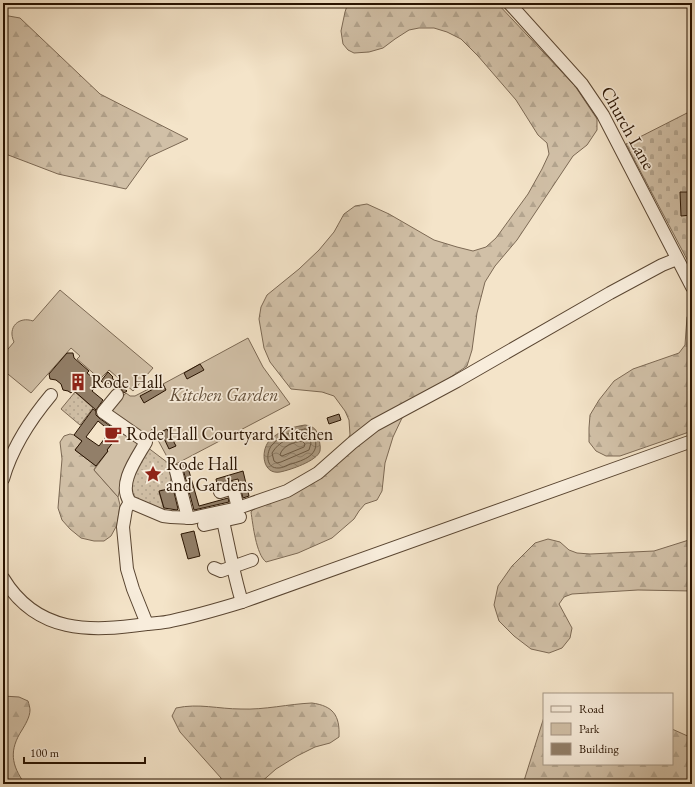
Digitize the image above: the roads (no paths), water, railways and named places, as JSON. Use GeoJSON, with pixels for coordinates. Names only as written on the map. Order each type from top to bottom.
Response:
{"type":"FeatureCollection","features":[{"type":"Feature","properties":{"kind":"street","name":"Church Lane"},"geometry":{"type":"LineString","coordinates":[[509,3],[582,84],[603,115],[677,259],[688,271],[692,287]]}},
{"type":"Feature","properties":{"kind":"street"},"geometry":{"type":"LineString","coordinates":[[117,395],[103,412],[146,442],[128,476],[125,492],[130,502],[163,516],[171,517],[188,518],[222,516],[239,512],[304,482],[318,473],[375,425],[457,381],[616,290],[662,265],[677,259]]}},
{"type":"Feature","properties":{"kind":"street"},"geometry":{"type":"LineString","coordinates":[[3,479],[14,451],[30,422],[51,395]]}},
{"type":"Feature","properties":{"kind":"street"},"geometry":{"type":"LineString","coordinates":[[3,578],[8,592],[51,621],[70,627],[113,628],[170,621],[242,602],[692,441]]}},
{"type":"Feature","properties":{"kind":"street"},"geometry":{"type":"LineString","coordinates":[[176,471],[188,518]]}},
{"type":"Feature","properties":{"kind":"street"},"geometry":{"type":"LineString","coordinates":[[220,492],[233,488],[239,512]]}},
{"type":"Feature","properties":{"kind":"street"},"geometry":{"type":"LineString","coordinates":[[130,502],[126,509],[123,527],[127,569],[147,624]]}},
{"type":"Feature","properties":{"kind":"street"},"geometry":{"type":"LineString","coordinates":[[204,526],[222,516]]}},
{"type":"Feature","properties":{"kind":"street"},"geometry":{"type":"LineString","coordinates":[[222,516],[242,602]]}},
{"type":"Feature","properties":{"kind":"street"},"geometry":{"type":"LineString","coordinates":[[214,568],[221,571],[252,560]]}},
{"type":"Feature","properties":{"kind":"water"},"geometry":{"type":"Polygon","coordinates":[[[305,425],[313,428],[317,433],[320,447],[318,455],[309,462],[290,469],[280,472],[270,470],[265,462],[264,456],[266,446],[269,441],[286,430],[305,425]]]}},
{"type":"Feature","properties":{"kind":"place","name":"Rode Hall"},"geometry":{"type":"Point","coordinates":[78,382]}},
{"type":"Feature","properties":{"kind":"place","name":"Rode Hall Courtyard Kitchen"},"geometry":{"type":"Point","coordinates":[113,434]}},
{"type":"Feature","properties":{"kind":"place","name":"Rode Hall and Gardens"},"geometry":{"type":"Point","coordinates":[153,474]}},
{"type":"Feature","properties":{"kind":"park label","name":"Kitchen Garden"},"geometry":{"type":"Point","coordinates":[224,395]}}]}
